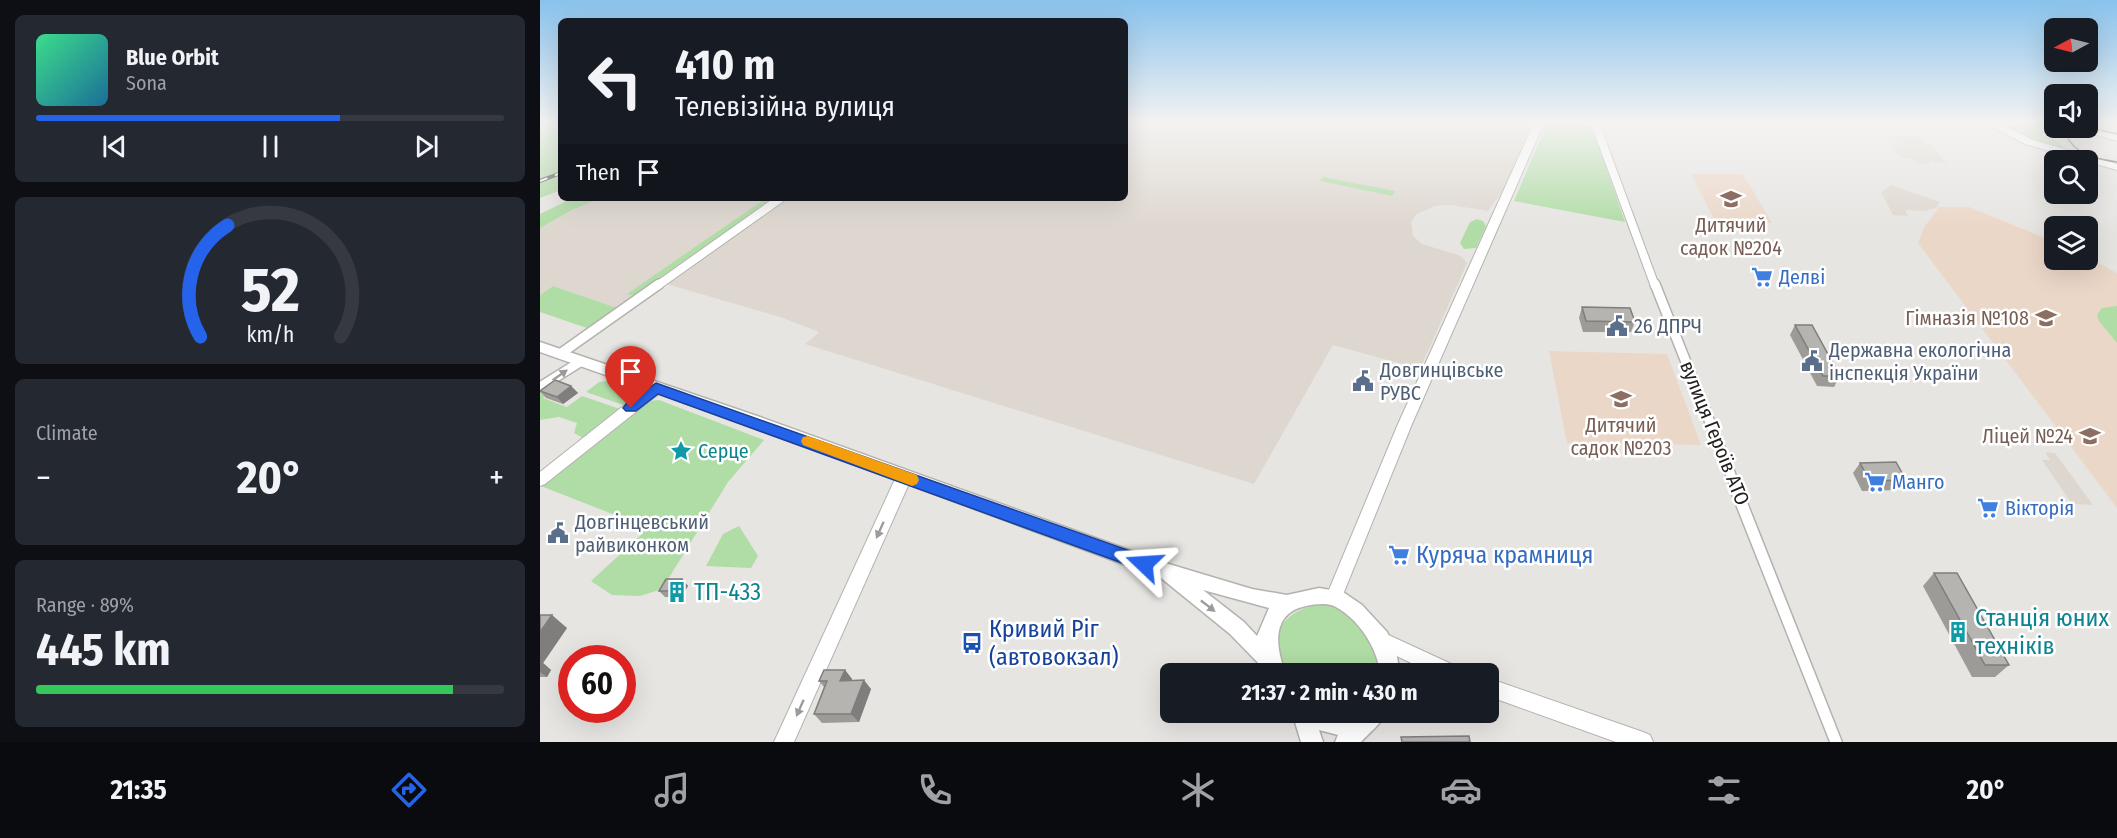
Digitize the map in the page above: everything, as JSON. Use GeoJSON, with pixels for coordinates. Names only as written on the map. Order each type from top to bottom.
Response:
{"type":"FeatureCollection","features":[{"type":"Feature","properties":{"kind":"main road"},"geometry":{"type":"LineString","coordinates":[[540,348],[1162,570],[1252,597],[1286,603],[1303,597],[1334,597],[1354,609],[1382,640],[1388,663]]}},
{"type":"Feature","properties":{"kind":"main road"},"geometry":{"type":"LineString","coordinates":[[1162,570],[1237,628],[1268,663]]}},
{"type":"Feature","properties":{"kind":"main road"},"geometry":{"type":"LineString","coordinates":[[1271,663],[1266,640],[1268,631],[1271,621],[1286,603]]}},
{"type":"Feature","properties":{"kind":"main road"},"geometry":{"type":"LineString","coordinates":[[1306,723],[1312,742]]}},
{"type":"Feature","properties":{"kind":"main road"},"geometry":{"type":"LineString","coordinates":[[1323,723],[1340,726],[1351,723]]}},
{"type":"Feature","properties":{"kind":"main road"},"geometry":{"type":"LineString","coordinates":[[1346,742],[1365,723]]}},
{"type":"Feature","properties":{"kind":"street"},"geometry":{"type":"LineString","coordinates":[[1334,597],[1405,424],[1524,158]]}},
{"type":"Feature","properties":{"kind":"street","name":"вулиця Героїв АТО"},"geometry":{"type":"LineString","coordinates":[[1608,158],[1659,295],[1836,742]]}},
{"type":"Feature","properties":{"kind":"street"},"geometry":{"type":"LineString","coordinates":[[2082,158],[2117,167]]}},
{"type":"Feature","properties":{"kind":"street"},"geometry":{"type":"LineString","coordinates":[[560,354],[777,201]]}},
{"type":"Feature","properties":{"kind":"street"},"geometry":{"type":"LineString","coordinates":[[540,387],[580,362]]}},
{"type":"Feature","properties":{"kind":"street"},"geometry":{"type":"LineString","coordinates":[[540,480],[656,388]]}},
{"type":"Feature","properties":{"kind":"street"},"geometry":{"type":"LineString","coordinates":[[784,742],[904,477]]}},
{"type":"Feature","properties":{"kind":"street"},"geometry":{"type":"LineString","coordinates":[[1382,640],[1431,663]]}},
{"type":"Feature","properties":{"kind":"street"},"geometry":{"type":"LineString","coordinates":[[1499,691],[1642,742]]}},
{"type":"Feature","properties":{"kind":"shaded area"},"geometry":{"type":"Polygon","coordinates":[[[1128,158],[1525,158],[1488,211],[1450,205],[1435,206],[1417,214],[1411,222],[1413,236],[1422,244],[1461,256],[1467,263],[1420,369],[1333,345],[1254,484],[805,344],[819,332],[780,317],[666,284],[783,201],[1128,201],[1128,158]]]}},
{"type":"Feature","properties":{"kind":"shaded area"},"geometry":{"type":"Polygon","coordinates":[[[1904,158],[1942,158],[1947,164],[1929,161],[1930,164],[1918,164],[1915,160],[1904,158]]]}},
{"type":"Feature","properties":{"kind":"shaded area","name":"Дитячий садок №204"},"geometry":{"type":"Polygon","coordinates":[[[1691,174],[1743,174],[1772,223],[1716,223],[1691,174]]]}},
{"type":"Feature","properties":{"kind":"shaded area"},"geometry":{"type":"Polygon","coordinates":[[[1891,185],[1940,202],[1936,208],[1924,211],[1905,210],[1908,216],[1893,215],[1881,192],[1891,185]]]}},
{"type":"Feature","properties":{"kind":"shaded area"},"geometry":{"type":"Polygon","coordinates":[[[594,201],[762,201],[628,294],[634,296],[617,308],[553,286],[540,295],[540,228],[594,201]]]}},
{"type":"Feature","properties":{"kind":"shaded area","name":"Гімназія №108"},"geometry":{"type":"Polygon","coordinates":[[[1939,207],[1969,207],[2044,238],[2044,270],[2098,270],[2098,263],[2117,273],[2117,508],[1918,243],[1925,226],[1939,207]]]}},
{"type":"Feature","properties":{"kind":"shaded area","name":"Дитячий садок №203"},"geometry":{"type":"Polygon","coordinates":[[[1549,351],[1667,354],[1701,445],[1567,443],[1549,351]]]}},
{"type":"Feature","properties":{"kind":"shaded area"},"geometry":{"type":"Polygon","coordinates":[[[2045,452],[2055,453],[2093,505],[2072,504],[2042,460],[2050,460],[2045,452]]]}},
{"type":"Feature","properties":{"kind":"green space"},"geometry":{"type":"Polygon","coordinates":[[[540,158],[558,158],[558,191],[540,198],[540,158]]]}},
{"type":"Feature","properties":{"kind":"green space"},"geometry":{"type":"Polygon","coordinates":[[[1532,158],[1603,158],[1625,222],[1514,201],[1532,158]]]}},
{"type":"Feature","properties":{"kind":"green space"},"geometry":{"type":"Polygon","coordinates":[[[1323,177],[1395,191],[1392,196],[1320,181],[1323,177]]]}},
{"type":"Feature","properties":{"kind":"green space"},"geometry":{"type":"Polygon","coordinates":[[[567,201],[594,201],[540,228],[540,214],[567,201]]]}},
{"type":"Feature","properties":{"kind":"green space"},"geometry":{"type":"Polygon","coordinates":[[[762,201],[770,201],[634,296],[627,294],[762,201]]]}},
{"type":"Feature","properties":{"kind":"green space"},"geometry":{"type":"Polygon","coordinates":[[[1477,219],[1483,221],[1486,226],[1476,248],[1464,249],[1460,243],[1470,222],[1477,219]]]}},
{"type":"Feature","properties":{"kind":"green space"},"geometry":{"type":"Polygon","coordinates":[[[553,286],[617,308],[587,328],[540,312],[540,295],[553,286]]]}},
{"type":"Feature","properties":{"kind":"green space"},"geometry":{"type":"Polygon","coordinates":[[[2117,306],[2117,343],[2099,321],[2097,315],[2102,308],[2117,306]]]}},
{"type":"Feature","properties":{"kind":"green space"},"geometry":{"type":"Polygon","coordinates":[[[610,381],[638,391],[638,394],[626,406],[586,392],[599,382],[610,381]]]}},
{"type":"Feature","properties":{"kind":"green space"},"geometry":{"type":"Polygon","coordinates":[[[558,387],[543,398],[567,407],[582,396],[620,409],[583,438],[574,433],[577,423],[559,417],[540,420],[540,391],[558,387]]]}},
{"type":"Feature","properties":{"kind":"green space"},"geometry":{"type":"Polygon","coordinates":[[[659,400],[764,440],[728,482],[662,589],[640,596],[612,595],[591,581],[641,535],[643,526],[541,486],[649,401],[659,400]]]}},
{"type":"Feature","properties":{"kind":"green space"},"geometry":{"type":"Polygon","coordinates":[[[739,526],[758,556],[751,568],[706,566],[723,534],[739,526]]]}},
{"type":"Feature","properties":{"kind":"green space"},"geometry":{"type":"Polygon","coordinates":[[[1326,604],[1350,615],[1364,630],[1380,663],[1282,663],[1277,647],[1282,626],[1289,617],[1311,606],[1326,604]]]}},
{"type":"Feature","properties":{"kind":"building"},"geometry":{"type":"Polygon","coordinates":[[[1582,307],[1630,308],[1635,322],[1586,321],[1582,307]]]}},
{"type":"Feature","properties":{"kind":"building"},"geometry":{"type":"Polygon","coordinates":[[[1795,325],[1812,325],[1840,376],[1823,376],[1795,325]]]}},
{"type":"Feature","properties":{"kind":"building"},"geometry":{"type":"Polygon","coordinates":[[[555,380],[571,386],[557,397],[540,391],[555,380]]]}},
{"type":"Feature","properties":{"kind":"building"},"geometry":{"type":"Polygon","coordinates":[[[1896,462],[1906,480],[1870,481],[1860,463],[1896,462]]]}},
{"type":"Feature","properties":{"kind":"building"},"geometry":{"type":"Polygon","coordinates":[[[1934,573],[1957,573],[2009,665],[1985,665],[1934,573]]]}},
{"type":"Feature","properties":{"kind":"building"},"geometry":{"type":"Polygon","coordinates":[[[666,579],[682,579],[675,591],[659,591],[666,579]]]}},
{"type":"Feature","properties":{"kind":"building"},"geometry":{"type":"Polygon","coordinates":[[[540,615],[552,615],[540,632],[540,615]]]}},
{"type":"Feature","properties":{"kind":"building"},"geometry":{"type":"Polygon","coordinates":[[[824,670],[845,670],[840,681],[864,680],[851,714],[814,714],[827,681],[819,681],[824,670]]]}},
{"type":"Feature","properties":{"kind":"building"},"geometry":{"type":"Polygon","coordinates":[[[1469,736],[1470,742],[1402,742],[1401,737],[1469,736]]]}},
{"type":"Feature","properties":{"kind":"tram line"},"geometry":{"type":"LineString","coordinates":[[2097,158],[2117,162]]}},
{"type":"Feature","properties":{"kind":"railway"},"geometry":{"type":"LineString","coordinates":[[540,181],[558,174]]}},
{"type":"Feature","properties":{"kind":"slow traffic"},"geometry":{"type":"LineString","coordinates":[[808,441],[912,480]]}},
{"type":"Feature","properties":{"kind":"place","name":"Дитячий садок №204"},"geometry":{"type":"Point","coordinates":[1731,199]}},
{"type":"Feature","properties":{"kind":"place","name":"Делві"},"geometry":{"type":"Point","coordinates":[1762,277]}},
{"type":"Feature","properties":{"kind":"place","name":"Гімназія №108"},"geometry":{"type":"Point","coordinates":[2046,318]}},
{"type":"Feature","properties":{"kind":"place","name":"26 ДПРЧ"},"geometry":{"type":"Point","coordinates":[1617,326]}},
{"type":"Feature","properties":{"kind":"place","name":"Державна екологічна інспекція України"},"geometry":{"type":"Point","coordinates":[1812,361]}},
{"type":"Feature","properties":{"kind":"place","name":"Довгинцівське РУВС"},"geometry":{"type":"Point","coordinates":[1363,381]}},
{"type":"Feature","properties":{"kind":"place","name":"Дитячий садок №203"},"geometry":{"type":"Point","coordinates":[1621,399]}},
{"type":"Feature","properties":{"kind":"place","name":"Ліцей №24"},"geometry":{"type":"Point","coordinates":[2090,436]}},
{"type":"Feature","properties":{"kind":"place","name":"Серце"},"geometry":{"type":"Point","coordinates":[681,451]}},
{"type":"Feature","properties":{"kind":"place","name":"Манго"},"geometry":{"type":"Point","coordinates":[1875,482]}},
{"type":"Feature","properties":{"kind":"place","name":"Вікторія"},"geometry":{"type":"Point","coordinates":[1988,508]}},
{"type":"Feature","properties":{"kind":"place","name":"Довгінцевський райвиконком"},"geometry":{"type":"Point","coordinates":[558,533]}},
{"type":"Feature","properties":{"kind":"place","name":"Куряча крамниця"},"geometry":{"type":"Point","coordinates":[1399,555]}},
{"type":"Feature","properties":{"kind":"place","name":"ТП-433"},"geometry":{"type":"Point","coordinates":[677,592]}},
{"type":"Feature","properties":{"kind":"place","name":"Станція юних техніків"},"geometry":{"type":"Point","coordinates":[1958,632]}},
{"type":"Feature","properties":{"kind":"place","name":"Кривий Ріг (автовокзал)"},"geometry":{"type":"Point","coordinates":[972,643]}},
{"type":"Feature","properties":{"kind":"route"},"geometry":{"type":"LineString","coordinates":[[631,408],[656,388],[1144,564]]}}]}
